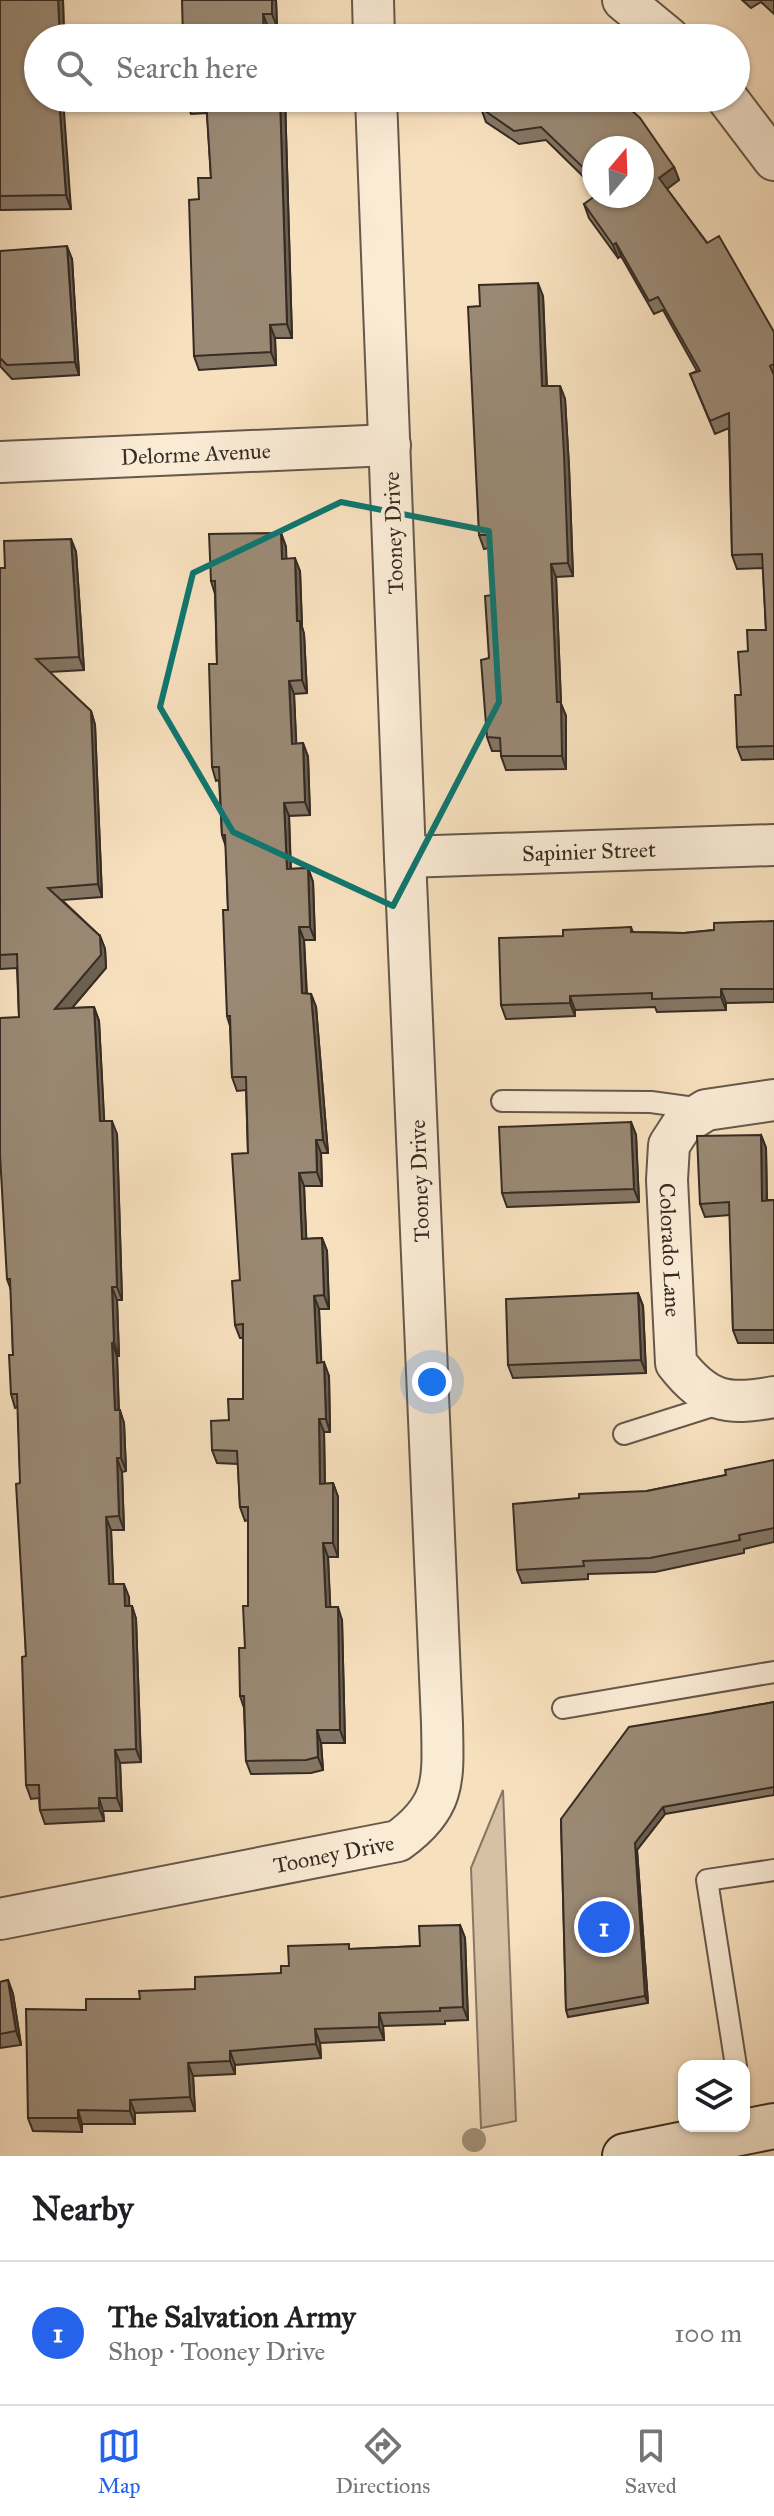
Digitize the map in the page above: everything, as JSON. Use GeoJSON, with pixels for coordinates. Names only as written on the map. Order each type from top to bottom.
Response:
{"type":"FeatureCollection","features":[{"type":"Feature","properties":{"kind":"main road"},"geometry":{"type":"LineString","coordinates":[[625,2156],[755,2122]]}},
{"type":"Feature","properties":{"kind":"street"},"geometry":{"type":"LineString","coordinates":[[373,0],[374,24]]}},
{"type":"Feature","properties":{"kind":"street"},"geometry":{"type":"LineString","coordinates":[[623,0],[652,24]]}},
{"type":"Feature","properties":{"kind":"street","name":"Tooney Drive"},"geometry":{"type":"LineString","coordinates":[[0,1919],[398,1841],[418,1826],[439,1797],[443,1762],[442,1723],[377,112]]}},
{"type":"Feature","properties":{"kind":"street"},"geometry":{"type":"LineString","coordinates":[[738,112],[774,160]]}},
{"type":"Feature","properties":{"kind":"street","name":"Delorme Avenue"},"geometry":{"type":"LineString","coordinates":[[0,462],[390,445]]}},
{"type":"Feature","properties":{"kind":"street","name":"Sapinier Street"},"geometry":{"type":"LineString","coordinates":[[405,857],[774,845]]}},
{"type":"Feature","properties":{"kind":"street"},"geometry":{"type":"LineString","coordinates":[[706,1110],[774,1100]]}},
{"type":"Feature","properties":{"kind":"street","name":"Colorado Lane"},"geometry":{"type":"LineString","coordinates":[[706,1110],[682,1125],[669,1145],[667,1180],[676,1363],[691,1383],[725,1402]]}},
{"type":"Feature","properties":{"kind":"street"},"geometry":{"type":"LineString","coordinates":[[725,1402],[774,1397]]}},
{"type":"Feature","properties":{"kind":"lane"},"geometry":{"type":"LineString","coordinates":[[502,1101],[651,1102],[706,1110]]}},
{"type":"Feature","properties":{"kind":"lane"},"geometry":{"type":"LineString","coordinates":[[624,1434],[725,1402]]}},
{"type":"Feature","properties":{"kind":"lane"},"geometry":{"type":"LineString","coordinates":[[563,1708],[774,1672]]}},
{"type":"Feature","properties":{"kind":"lane"},"geometry":{"type":"LineString","coordinates":[[735,2060],[707,1880],[774,1870]]}},
{"type":"Feature","properties":{"kind":"highlighted area"},"geometry":{"type":"Polygon","coordinates":[[[341,502],[489,531],[499,702],[393,906],[233,832],[160,707],[193,573],[341,502]]]}},
{"type":"Feature","properties":{"kind":"shaded area"},"geometry":{"type":"Polygon","coordinates":[[[503,1790],[516,2121],[481,2128],[471,1868],[503,1790]]]}},
{"type":"Feature","properties":{"kind":"building"},"geometry":{"type":"Polygon","coordinates":[[[0,0],[58,0],[59,24],[24,24],[24,112],[60,112],[66,195],[0,196],[0,0]]]}},
{"type":"Feature","properties":{"kind":"building"},"geometry":{"type":"Polygon","coordinates":[[[182,0],[272,0],[272,14],[263,14],[263,24],[183,24],[182,0]]]}},
{"type":"Feature","properties":{"kind":"building"},"geometry":{"type":"Polygon","coordinates":[[[207,112],[280,112],[287,324],[270,325],[271,352],[194,356],[189,200],[199,199],[198,178],[211,178],[207,112]]]}},
{"type":"Feature","properties":{"kind":"building"},"geometry":{"type":"Polygon","coordinates":[[[487,112],[633,112],[652,136],[582,136],[582,166],[541,127],[514,131],[487,112]]]}},
{"type":"Feature","properties":{"kind":"building"},"geometry":{"type":"Polygon","coordinates":[[[654,138],[674,167],[659,178],[707,243],[719,236],[774,332],[774,364],[770,366],[774,375],[774,746],[737,747],[735,695],[741,695],[738,652],[748,651],[747,630],[766,630],[762,554],[732,555],[729,413],[710,421],[690,374],[700,371],[658,297],[649,301],[616,243],[613,245],[587,208],[654,208],[654,138]]]}},
{"type":"Feature","properties":{"kind":"building"},"geometry":{"type":"Polygon","coordinates":[[[67,246],[75,362],[7,365],[0,358],[0,251],[67,246]]]}},
{"type":"Feature","properties":{"kind":"building"},"geometry":{"type":"Polygon","coordinates":[[[538,283],[542,386],[560,386],[564,454],[568,563],[551,564],[562,756],[501,756],[500,738],[487,737],[481,660],[489,658],[485,596],[492,595],[488,535],[479,535],[468,307],[480,306],[479,285],[538,283]]]}},
{"type":"Feature","properties":{"kind":"building"},"geometry":{"type":"Polygon","coordinates":[[[281,533],[282,559],[295,558],[297,621],[300,621],[302,680],[289,681],[292,744],[303,743],[305,802],[284,803],[287,869],[308,868],[310,927],[299,927],[302,993],[311,994],[323,1140],[316,1140],[317,1172],[299,1173],[302,1239],[322,1238],[324,1295],[314,1296],[317,1363],[324,1362],[326,1419],[319,1419],[320,1484],[333,1483],[333,1543],[323,1543],[326,1607],[338,1607],[340,1730],[317,1730],[318,1757],[246,1761],[239,1648],[245,1648],[243,1606],[248,1606],[248,1507],[240,1507],[237,1451],[212,1450],[211,1421],[229,1420],[228,1399],[243,1399],[243,1324],[235,1325],[232,1281],[240,1280],[232,1154],[248,1153],[246,1077],[232,1077],[230,1016],[227,1016],[223,910],[228,910],[225,835],[222,835],[219,767],[212,767],[209,664],[217,664],[215,581],[211,581],[209,534],[281,533]]]}},
{"type":"Feature","properties":{"kind":"building"},"geometry":{"type":"Polygon","coordinates":[[[71,539],[79,657],[36,659],[91,711],[98,884],[48,888],[100,936],[101,955],[55,1009],[94,1007],[100,1121],[112,1121],[117,1287],[112,1287],[112,1343],[115,1410],[120,1410],[121,1458],[117,1458],[119,1516],[106,1517],[109,1584],[124,1584],[125,1606],[132,1606],[136,1749],[115,1750],[117,1798],[99,1798],[99,1808],[40,1810],[39,1785],[26,1785],[22,1657],[26,1656],[16,1484],[20,1483],[17,1394],[11,1394],[10,1279],[7,1279],[0,1155],[0,1018],[19,1017],[17,954],[0,955],[0,568],[5,568],[4,541],[71,539]]]}},
{"type":"Feature","properties":{"kind":"building"},"geometry":{"type":"Polygon","coordinates":[[[774,921],[774,989],[721,989],[721,997],[652,999],[652,993],[570,996],[570,1003],[501,1005],[499,938],[563,936],[563,930],[631,927],[631,932],[684,933],[714,930],[714,923],[774,921]]]}},
{"type":"Feature","properties":{"kind":"building"},"geometry":{"type":"Polygon","coordinates":[[[631,1122],[634,1189],[502,1193],[499,1127],[631,1122]]]}},
{"type":"Feature","properties":{"kind":"building"},"geometry":{"type":"Polygon","coordinates":[[[761,1135],[762,1201],[774,1200],[774,1330],[733,1330],[729,1202],[700,1204],[697,1136],[761,1135]]]}},
{"type":"Feature","properties":{"kind":"building"},"geometry":{"type":"Polygon","coordinates":[[[638,1293],[641,1360],[508,1365],[506,1299],[638,1293]]]}},
{"type":"Feature","properties":{"kind":"building"},"geometry":{"type":"Polygon","coordinates":[[[774,1460],[774,1528],[739,1535],[740,1540],[650,1558],[583,1561],[584,1566],[517,1570],[513,1504],[579,1498],[579,1494],[647,1491],[726,1475],[725,1470],[774,1460]]]}},
{"type":"Feature","properties":{"kind":"building"},"geometry":{"type":"Polygon","coordinates":[[[774,1702],[774,1787],[663,1807],[635,1843],[645,1996],[566,2010],[561,1819],[629,1727],[774,1702]]]}},
{"type":"Feature","properties":{"kind":"building"},"geometry":{"type":"Polygon","coordinates":[[[460,1925],[463,2007],[379,2013],[379,2027],[315,2029],[316,2044],[230,2051],[230,2061],[188,2063],[190,2097],[130,2100],[130,2111],[78,2110],[78,2118],[28,2118],[26,2009],[86,2010],[86,1999],[140,1999],[139,1991],[195,1989],[195,1977],[281,1973],[281,1966],[289,1966],[288,1946],[349,1944],[349,1949],[420,1946],[419,1926],[460,1925]]]}},
{"type":"Feature","properties":{"kind":"building"},"geometry":{"type":"Polygon","coordinates":[[[8,1980],[16,2031],[0,2034],[0,1982],[8,1980]]]}},
{"type":"Feature","properties":{"kind":"place","name":"The Salvation Army"},"geometry":{"type":"Point","coordinates":[604,1927]}}]}
